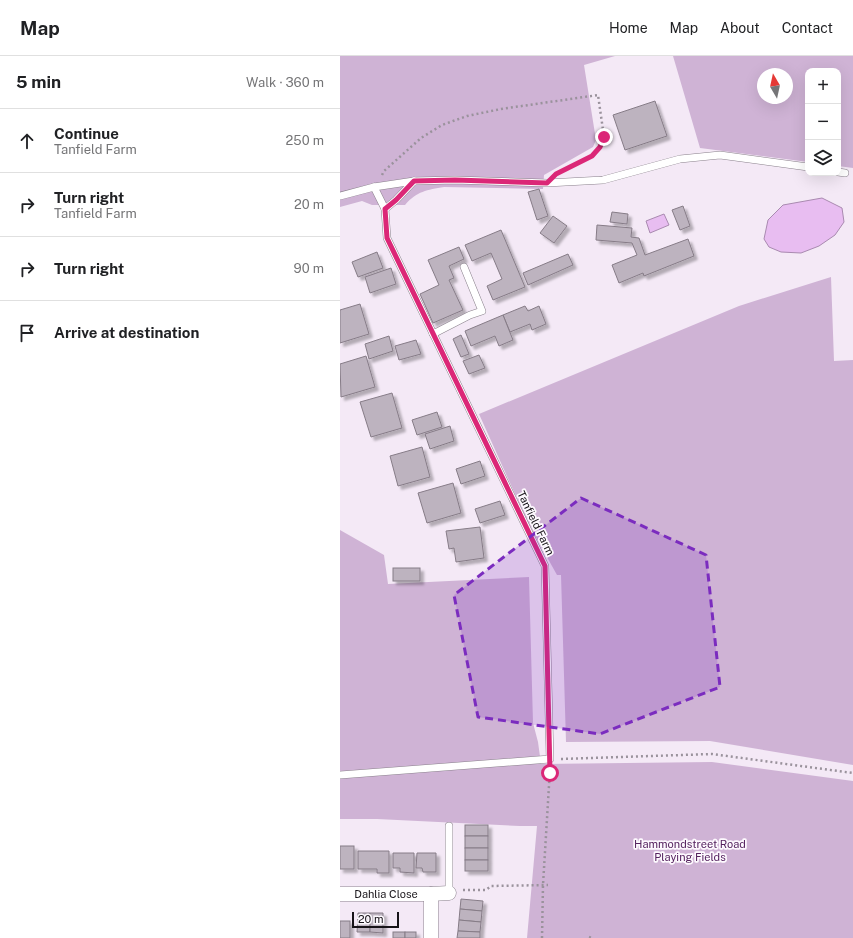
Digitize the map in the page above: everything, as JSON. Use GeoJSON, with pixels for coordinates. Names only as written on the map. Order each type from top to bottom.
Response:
{"type":"FeatureCollection","features":[{"type":"Feature","properties":{"kind":"street","name":"Dahlia Close"},"geometry":{"type":"LineString","coordinates":[[340,894],[449,893]]}},
{"type":"Feature","properties":{"kind":"street","name":"Dahlia Close"},"geometry":{"type":"LineString","coordinates":[[431,894],[431,938]]}},
{"type":"Feature","properties":{"kind":"lane"},"geometry":{"type":"LineString","coordinates":[[340,196],[374,187],[414,181],[455,180],[547,183],[603,180],[680,159],[720,155],[805,167]]}},
{"type":"Feature","properties":{"kind":"lane"},"geometry":{"type":"LineString","coordinates":[[385,209],[414,181]]}},
{"type":"Feature","properties":{"kind":"lane","name":"Tanfield Farm"},"geometry":{"type":"LineString","coordinates":[[374,187],[385,209],[387,238],[545,566],[550,759]]}},
{"type":"Feature","properties":{"kind":"lane"},"geometry":{"type":"LineString","coordinates":[[433,334],[470,315],[482,311],[464,267]]}},
{"type":"Feature","properties":{"kind":"lane"},"geometry":{"type":"LineString","coordinates":[[340,775],[550,759]]}},
{"type":"Feature","properties":{"kind":"lane"},"geometry":{"type":"LineString","coordinates":[[449,826],[449,893]]}},
{"type":"Feature","properties":{"kind":"path"},"geometry":{"type":"LineString","coordinates":[[374,187],[384,171],[422,138],[442,125],[466,116],[501,109],[598,95],[604,137],[600,147],[592,156],[556,174],[547,183]]}},
{"type":"Feature","properties":{"kind":"path"},"geometry":{"type":"LineString","coordinates":[[542,938],[543,885],[550,759],[712,754],[853,773]]}},
{"type":"Feature","properties":{"kind":"path"},"geometry":{"type":"LineString","coordinates":[[449,893],[456,890],[486,890],[491,886],[548,885]]}},
{"type":"Feature","properties":{"kind":"highlighted area"},"geometry":{"type":"Polygon","coordinates":[[[581,498],[706,555],[720,687],[600,734],[478,717],[454,595],[581,498]]]}},
{"type":"Feature","properties":{"kind":"green space"},"geometry":{"type":"Polygon","coordinates":[[[340,56],[615,56],[584,65],[596,140],[593,147],[544,175],[543,189],[444,187],[427,190],[418,194],[409,200],[405,205],[372,205],[362,201],[340,207],[340,56]]]}},
{"type":"Feature","properties":{"kind":"green space"},"geometry":{"type":"Polygon","coordinates":[[[673,56],[853,56],[853,168],[841,166],[841,68],[805,68],[805,162],[700,148],[673,56]]]}},
{"type":"Feature","properties":{"kind":"green space"},"geometry":{"type":"Polygon","coordinates":[[[831,277],[834,361],[853,360],[853,765],[710,741],[566,742],[561,575],[557,575],[528,523],[479,414],[739,306],[831,277]]]}},
{"type":"Feature","properties":{"kind":"green space","name":"Hammondstreet Road Playing Fields"},"geometry":{"type":"Polygon","coordinates":[[[340,530],[384,555],[388,584],[529,577],[533,723],[538,742],[541,764],[712,762],[853,781],[853,938],[527,938],[537,826],[377,819],[340,819],[340,530]]]}},
{"type":"Feature","properties":{"kind":"shaded area"},"geometry":{"type":"Polygon","coordinates":[[[822,198],[842,208],[844,222],[835,235],[819,246],[801,253],[781,252],[769,247],[764,239],[768,220],[783,205],[822,198]]]}},
{"type":"Feature","properties":{"kind":"shaded area"},"geometry":{"type":"Polygon","coordinates":[[[664,214],[669,225],[650,233],[646,221],[664,214]]]}},
{"type":"Feature","properties":{"kind":"building"},"geometry":{"type":"Polygon","coordinates":[[[655,101],[667,136],[625,150],[613,115],[655,101]]]}},
{"type":"Feature","properties":{"kind":"building"},"geometry":{"type":"Polygon","coordinates":[[[539,189],[548,216],[537,220],[528,192],[539,189]]]}},
{"type":"Feature","properties":{"kind":"building"},"geometry":{"type":"Polygon","coordinates":[[[683,206],[690,226],[680,230],[672,210],[683,206]]]}},
{"type":"Feature","properties":{"kind":"building"},"geometry":{"type":"Polygon","coordinates":[[[612,212],[628,214],[627,224],[610,222],[612,212]]]}},
{"type":"Feature","properties":{"kind":"building"},"geometry":{"type":"Polygon","coordinates":[[[553,216],[567,226],[554,243],[540,233],[553,216]]]}},
{"type":"Feature","properties":{"kind":"building"},"geometry":{"type":"Polygon","coordinates":[[[597,225],[632,228],[631,237],[639,238],[645,255],[688,239],[694,256],[644,276],[643,273],[619,283],[612,265],[637,255],[632,243],[596,240],[597,225]]]}},
{"type":"Feature","properties":{"kind":"building"},"geometry":{"type":"Polygon","coordinates":[[[501,230],[525,287],[493,300],[487,286],[502,279],[491,253],[472,261],[465,245],[501,230]]]}},
{"type":"Feature","properties":{"kind":"building"},"geometry":{"type":"Polygon","coordinates":[[[459,247],[464,259],[449,266],[454,278],[449,280],[463,310],[433,323],[420,294],[439,285],[428,260],[459,247]]]}},
{"type":"Feature","properties":{"kind":"building"},"geometry":{"type":"Polygon","coordinates":[[[377,252],[383,268],[358,277],[352,262],[377,252]]]}},
{"type":"Feature","properties":{"kind":"building"},"geometry":{"type":"Polygon","coordinates":[[[568,254],[573,265],[528,285],[523,273],[568,254]]]}},
{"type":"Feature","properties":{"kind":"building"},"geometry":{"type":"Polygon","coordinates":[[[391,268],[396,284],[370,293],[365,277],[391,268]]]}},
{"type":"Feature","properties":{"kind":"building"},"geometry":{"type":"Polygon","coordinates":[[[360,304],[369,334],[340,343],[340,310],[360,304]]]}},
{"type":"Feature","properties":{"kind":"building"},"geometry":{"type":"Polygon","coordinates":[[[525,306],[528,311],[539,306],[546,324],[532,330],[530,324],[510,332],[503,315],[525,306]]]}},
{"type":"Feature","properties":{"kind":"building"},"geometry":{"type":"Polygon","coordinates":[[[503,315],[513,340],[499,346],[495,336],[471,346],[465,331],[503,315]]]}},
{"type":"Feature","properties":{"kind":"building"},"geometry":{"type":"Polygon","coordinates":[[[461,335],[469,354],[461,357],[453,339],[461,335]]]}},
{"type":"Feature","properties":{"kind":"building"},"geometry":{"type":"Polygon","coordinates":[[[389,336],[393,351],[369,359],[365,344],[389,336]]]}},
{"type":"Feature","properties":{"kind":"building"},"geometry":{"type":"Polygon","coordinates":[[[416,340],[421,354],[399,360],[395,346],[416,340]]]}},
{"type":"Feature","properties":{"kind":"building"},"geometry":{"type":"Polygon","coordinates":[[[479,355],[485,368],[469,374],[463,361],[479,355]]]}},
{"type":"Feature","properties":{"kind":"building"},"geometry":{"type":"Polygon","coordinates":[[[366,356],[375,387],[341,397],[340,364],[366,356]]]}},
{"type":"Feature","properties":{"kind":"building"},"geometry":{"type":"Polygon","coordinates":[[[392,393],[402,428],[371,437],[360,402],[392,393]]]}},
{"type":"Feature","properties":{"kind":"building"},"geometry":{"type":"Polygon","coordinates":[[[437,412],[442,427],[417,435],[412,420],[437,412]]]}},
{"type":"Feature","properties":{"kind":"building"},"geometry":{"type":"Polygon","coordinates":[[[450,426],[454,441],[430,449],[425,434],[450,426]]]}},
{"type":"Feature","properties":{"kind":"building"},"geometry":{"type":"Polygon","coordinates":[[[422,447],[430,477],[398,486],[390,456],[422,447]]]}},
{"type":"Feature","properties":{"kind":"building"},"geometry":{"type":"Polygon","coordinates":[[[480,461],[485,476],[461,484],[456,469],[480,461]]]}},
{"type":"Feature","properties":{"kind":"building"},"geometry":{"type":"Polygon","coordinates":[[[453,483],[461,513],[427,523],[418,493],[453,483]]]}},
{"type":"Feature","properties":{"kind":"building"},"geometry":{"type":"Polygon","coordinates":[[[500,501],[505,515],[480,523],[475,509],[500,501]]]}},
{"type":"Feature","properties":{"kind":"building"},"geometry":{"type":"Polygon","coordinates":[[[480,527],[484,558],[456,562],[454,548],[449,549],[446,531],[480,527]]]}},
{"type":"Feature","properties":{"kind":"building"},"geometry":{"type":"Polygon","coordinates":[[[393,568],[420,568],[420,581],[393,581],[393,568]]]}},
{"type":"Feature","properties":{"kind":"building"},"geometry":{"type":"Polygon","coordinates":[[[465,825],[488,825],[488,836],[465,836],[465,825]]]}},
{"type":"Feature","properties":{"kind":"building"},"geometry":{"type":"Polygon","coordinates":[[[465,836],[488,836],[488,848],[465,848],[465,836]]]}},
{"type":"Feature","properties":{"kind":"building"},"geometry":{"type":"Polygon","coordinates":[[[340,846],[354,846],[354,869],[340,869],[340,846]]]}},
{"type":"Feature","properties":{"kind":"building"},"geometry":{"type":"Polygon","coordinates":[[[465,848],[488,848],[488,860],[465,860],[465,848]]]}},
{"type":"Feature","properties":{"kind":"building"},"geometry":{"type":"Polygon","coordinates":[[[358,851],[389,851],[389,873],[377,873],[377,869],[358,869],[358,851]]]}},
{"type":"Feature","properties":{"kind":"building"},"geometry":{"type":"Polygon","coordinates":[[[393,853],[414,853],[414,873],[400,872],[400,868],[393,868],[393,853]]]}},
{"type":"Feature","properties":{"kind":"building"},"geometry":{"type":"Polygon","coordinates":[[[417,853],[436,853],[436,872],[423,872],[422,868],[416,868],[417,853]]]}},
{"type":"Feature","properties":{"kind":"building"},"geometry":{"type":"Polygon","coordinates":[[[465,860],[488,860],[488,871],[465,871],[465,860]]]}},
{"type":"Feature","properties":{"kind":"building"},"geometry":{"type":"Polygon","coordinates":[[[461,899],[483,901],[482,911],[460,909],[461,899]]]}},
{"type":"Feature","properties":{"kind":"building"},"geometry":{"type":"Polygon","coordinates":[[[460,909],[482,911],[481,922],[459,920],[460,909]]]}},
{"type":"Feature","properties":{"kind":"building"},"geometry":{"type":"Polygon","coordinates":[[[358,913],[370,913],[370,932],[357,932],[358,913]]]}},
{"type":"Feature","properties":{"kind":"building"},"geometry":{"type":"Polygon","coordinates":[[[370,913],[383,913],[383,933],[370,932],[370,913]]]}},
{"type":"Feature","properties":{"kind":"building"},"geometry":{"type":"Polygon","coordinates":[[[459,920],[481,922],[480,932],[458,931],[459,920]]]}},
{"type":"Feature","properties":{"kind":"building"},"geometry":{"type":"Polygon","coordinates":[[[340,921],[350,921],[350,938],[340,938],[340,921]]]}},
{"type":"Feature","properties":{"kind":"building"},"geometry":{"type":"Polygon","coordinates":[[[458,931],[480,932],[480,938],[457,938],[458,931]]]}},
{"type":"Feature","properties":{"kind":"building"},"geometry":{"type":"Polygon","coordinates":[[[393,932],[405,932],[405,938],[393,938],[393,932]]]}},
{"type":"Feature","properties":{"kind":"building"},"geometry":{"type":"Polygon","coordinates":[[[405,932],[416,932],[416,938],[405,938],[405,932]]]}},
{"type":"Feature","properties":{"kind":"route"},"geometry":{"type":"LineString","coordinates":[[550,773],[545,566],[387,238],[385,209],[414,181],[455,180],[547,183],[556,174],[592,156],[600,147],[604,137]]}}]}
